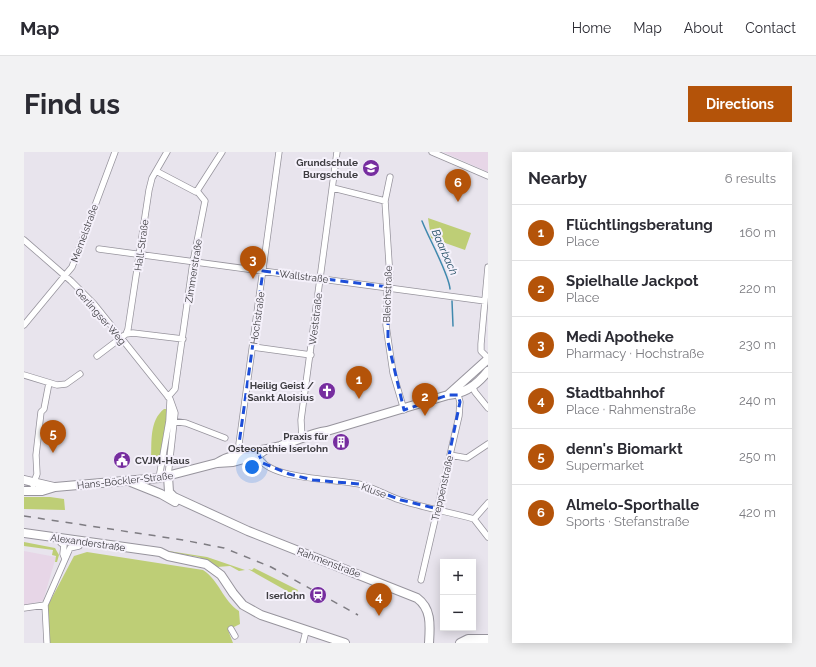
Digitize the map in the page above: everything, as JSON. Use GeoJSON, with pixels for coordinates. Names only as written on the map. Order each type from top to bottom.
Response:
{"type":"FeatureCollection","features":[{"type":"Feature","properties":{"kind":"main road","name":"Hans-Böckler-Straße"},"geometry":{"type":"LineString","coordinates":[[448,395],[488,359]]}},
{"type":"Feature","properties":{"kind":"main road"},"geometry":{"type":"LineString","coordinates":[[458,395],[474,385],[488,371]]}},
{"type":"Feature","properties":{"kind":"main road","name":"Hans-Böckler-Straße"},"geometry":{"type":"LineString","coordinates":[[242,456],[258,455],[265,450],[302,439],[316,432],[328,431],[404,410],[448,395],[458,395]]}},
{"type":"Feature","properties":{"kind":"main road","name":"Hans-Böckler-Straße"},"geometry":{"type":"LineString","coordinates":[[28,486],[55,487],[128,482],[159,478],[242,456],[256,449],[265,450]]}},
{"type":"Feature","properties":{"kind":"main road","name":"Rahmenstraße"},"geometry":{"type":"LineString","coordinates":[[168,476],[169,492],[174,497],[208,513],[413,596],[423,602],[426,607],[429,628],[429,643]]}},
{"type":"Feature","properties":{"kind":"main road"},"geometry":{"type":"LineString","coordinates":[[159,478],[160,488],[165,497]]}},
{"type":"Feature","properties":{"kind":"main road","name":"Hans-Böckler-Straße"},"geometry":{"type":"LineString","coordinates":[[24,480],[28,486],[42,491],[55,487]]}},
{"type":"Feature","properties":{"kind":"main road","name":"Rahmenstraße"},"geometry":{"type":"LineString","coordinates":[[128,482],[186,507],[208,513]]}},
{"type":"Feature","properties":{"kind":"main road","name":"Alexanderstraße"},"geometry":{"type":"LineString","coordinates":[[24,533],[68,544],[152,551],[206,564],[216,572],[217,579],[229,597],[244,611],[269,623],[306,631],[345,643]]}},
{"type":"Feature","properties":{"kind":"main road","name":"Alexanderstraße"},"geometry":{"type":"LineString","coordinates":[[24,538],[160,557],[168,556]]}},
{"type":"Feature","properties":{"kind":"main road","name":"Rahmenstraße"},"geometry":{"type":"LineString","coordinates":[[425,643],[429,628]]}},
{"type":"Feature","properties":{"kind":"main road"},"geometry":{"type":"LineString","coordinates":[[460,643],[468,639],[488,639]]}},
{"type":"Feature","properties":{"kind":"street","name":"Memelstraße"},"geometry":{"type":"LineString","coordinates":[[24,325],[72,267],[114,152]]}},
{"type":"Feature","properties":{"kind":"street","name":"Hall-Straße"},"geometry":{"type":"LineString","coordinates":[[123,336],[128,329],[149,190],[156,171],[167,152]]}},
{"type":"Feature","properties":{"kind":"street","name":"Zimmerstraße"},"geometry":{"type":"LineString","coordinates":[[169,398],[175,389],[193,262],[204,201],[197,191],[222,152]]}},
{"type":"Feature","properties":{"kind":"street","name":"Hochstraße"},"geometry":{"type":"LineString","coordinates":[[242,456],[239,444],[279,152]]}},
{"type":"Feature","properties":{"kind":"street","name":"Weststraße"},"geometry":{"type":"LineString","coordinates":[[302,439],[302,420],[337,152]]}},
{"type":"Feature","properties":{"kind":"street"},"geometry":{"type":"LineString","coordinates":[[432,152],[488,176]]}},
{"type":"Feature","properties":{"kind":"street"},"geometry":{"type":"LineString","coordinates":[[156,171],[196,192]]}},
{"type":"Feature","properties":{"kind":"street","name":"Bleichstraße"},"geometry":{"type":"LineString","coordinates":[[390,177],[385,201],[390,278],[388,287],[386,325],[388,342],[404,410]]}},
{"type":"Feature","properties":{"kind":"street"},"geometry":{"type":"LineString","coordinates":[[333,188],[385,201]]}},
{"type":"Feature","properties":{"kind":"street","name":"Gerlingser Weg"},"geometry":{"type":"LineString","coordinates":[[24,240],[94,304],[123,336],[169,398]]}},
{"type":"Feature","properties":{"kind":"street","name":"Wallstraße"},"geometry":{"type":"LineString","coordinates":[[99,249],[485,301]]}},
{"type":"Feature","properties":{"kind":"street"},"geometry":{"type":"LineString","coordinates":[[488,267],[481,344],[481,351],[488,359]]}},
{"type":"Feature","properties":{"kind":"street"},"geometry":{"type":"LineString","coordinates":[[97,356],[123,336],[133,332],[183,339]]}},
{"type":"Feature","properties":{"kind":"street"},"geometry":{"type":"LineString","coordinates":[[253,348],[311,355]]}},
{"type":"Feature","properties":{"kind":"street"},"geometry":{"type":"LineString","coordinates":[[488,364],[474,385],[475,392],[488,408]]}},
{"type":"Feature","properties":{"kind":"street"},"geometry":{"type":"LineString","coordinates":[[24,375],[57,385],[66,384],[80,374]]}},
{"type":"Feature","properties":{"kind":"street"},"geometry":{"type":"LineString","coordinates":[[28,486],[37,474],[36,455],[41,412],[44,409],[49,383]]}},
{"type":"Feature","properties":{"kind":"street","name":"Treppenstraße"},"geometry":{"type":"LineString","coordinates":[[421,580],[458,416],[460,402],[458,395]]}},
{"type":"Feature","properties":{"kind":"street"},"geometry":{"type":"LineString","coordinates":[[168,476],[172,422],[169,398]]}},
{"type":"Feature","properties":{"kind":"street"},"geometry":{"type":"LineString","coordinates":[[172,422],[186,423],[225,438]]}},
{"type":"Feature","properties":{"kind":"street"},"geometry":{"type":"LineString","coordinates":[[159,478],[172,422]]}},
{"type":"Feature","properties":{"kind":"street"},"geometry":{"type":"LineString","coordinates":[[450,455],[467,458],[488,444]]}},
{"type":"Feature","properties":{"kind":"street","name":"Kluse"},"geometry":{"type":"LineString","coordinates":[[258,455],[263,463],[289,474],[313,480],[359,484],[401,500],[474,519]]}},
{"type":"Feature","properties":{"kind":"street"},"geometry":{"type":"LineString","coordinates":[[488,503],[474,519],[488,537]]}},
{"type":"Feature","properties":{"kind":"street"},"geometry":{"type":"LineString","coordinates":[[47,643],[45,605],[65,559],[63,554],[68,544]]}},
{"type":"Feature","properties":{"kind":"street"},"geometry":{"type":"LineString","coordinates":[[24,608],[45,605]]}},
{"type":"Feature","properties":{"kind":"street"},"geometry":{"type":"LineString","coordinates":[[231,629],[234,636]]}},
{"type":"Feature","properties":{"kind":"street"},"geometry":{"type":"LineString","coordinates":[[303,643],[306,631]]}},
{"type":"Feature","properties":{"kind":"highlighted area"},"geometry":{"type":"Polygon","coordinates":[[[263,271],[388,287],[388,342],[404,410],[448,395],[458,395],[460,402],[438,509],[401,500],[359,484],[313,480],[289,474],[263,463],[256,449],[242,453],[239,444],[263,271]]]}},
{"type":"Feature","properties":{"kind":"shaded area"},"geometry":{"type":"Polygon","coordinates":[[[443,152],[488,152],[488,172],[443,152]]]}},
{"type":"Feature","properties":{"kind":"shaded area"},"geometry":{"type":"Polygon","coordinates":[[[24,551],[56,557],[43,601],[24,605],[24,551]]]}},
{"type":"Feature","properties":{"kind":"green space"},"geometry":{"type":"Polygon","coordinates":[[[428,218],[471,233],[465,250],[431,238],[428,218]]]}},
{"type":"Feature","properties":{"kind":"green space"},"geometry":{"type":"Polygon","coordinates":[[[164,409],[167,409],[167,416],[159,461],[156,465],[153,465],[151,460],[152,432],[159,414],[164,409]]]}},
{"type":"Feature","properties":{"kind":"green space"},"geometry":{"type":"Polygon","coordinates":[[[24,497],[50,497],[64,499],[65,510],[24,509],[24,497]]]}},
{"type":"Feature","properties":{"kind":"green space"},"geometry":{"type":"Polygon","coordinates":[[[24,542],[55,548],[59,555],[57,562],[55,562],[56,556],[52,555],[53,550],[24,546],[24,542]]]}},
{"type":"Feature","properties":{"kind":"green space"},"geometry":{"type":"Polygon","coordinates":[[[161,551],[207,557],[245,570],[239,571],[230,566],[217,567],[199,557],[161,551]]]}},
{"type":"Feature","properties":{"kind":"green space"},"geometry":{"type":"Polygon","coordinates":[[[87,552],[203,570],[213,579],[229,602],[239,611],[240,624],[228,630],[233,643],[48,643],[46,609],[74,556],[87,552]]]}},
{"type":"Feature","properties":{"kind":"green space"},"geometry":{"type":"Polygon","coordinates":[[[254,568],[298,590],[296,594],[294,595],[248,569],[252,570],[254,568]]]}},
{"type":"Feature","properties":{"kind":"waterway","name":"Baarbach"},"geometry":{"type":"LineString","coordinates":[[422,221],[443,266],[450,289]]}},
{"type":"Feature","properties":{"kind":"waterway","name":"Baarbach"},"geometry":{"type":"LineString","coordinates":[[452,301],[453,326]]}},
{"type":"Feature","properties":{"kind":"railway"},"geometry":{"type":"LineString","coordinates":[[24,516],[183,540],[224,548],[271,567],[358,615]]}},
{"type":"Feature","properties":{"kind":"place","name":"Grundschule Burgschule"},"geometry":{"type":"Point","coordinates":[371,168]}},
{"type":"Feature","properties":{"kind":"place","name":"Almelo-Sporthalle"},"geometry":{"type":"Point","coordinates":[458,202]}},
{"type":"Feature","properties":{"kind":"place","name":"Medi Apotheke"},"geometry":{"type":"Point","coordinates":[253,279]}},
{"type":"Feature","properties":{"kind":"place","name":"Heilig Geist / Sankt Aloisius"},"geometry":{"type":"Point","coordinates":[327,391]}},
{"type":"Feature","properties":{"kind":"place","name":"Flüchtlingsberatung"},"geometry":{"type":"Point","coordinates":[359,399]}},
{"type":"Feature","properties":{"kind":"place","name":"Spielhalle Jackpot"},"geometry":{"type":"Point","coordinates":[425,416]}},
{"type":"Feature","properties":{"kind":"place","name":"Praxis für Osteopathie Iserlohn"},"geometry":{"type":"Point","coordinates":[341,442]}},
{"type":"Feature","properties":{"kind":"place","name":"denn's Biomarkt"},"geometry":{"type":"Point","coordinates":[53,453]}},
{"type":"Feature","properties":{"kind":"place","name":"CVJM-Haus"},"geometry":{"type":"Point","coordinates":[122,460]}},
{"type":"Feature","properties":{"kind":"place","name":"Iserlohn"},"geometry":{"type":"Point","coordinates":[318,595]}},
{"type":"Feature","properties":{"kind":"place","name":"Stadtbahnhof"},"geometry":{"type":"Point","coordinates":[379,616]}}]}
